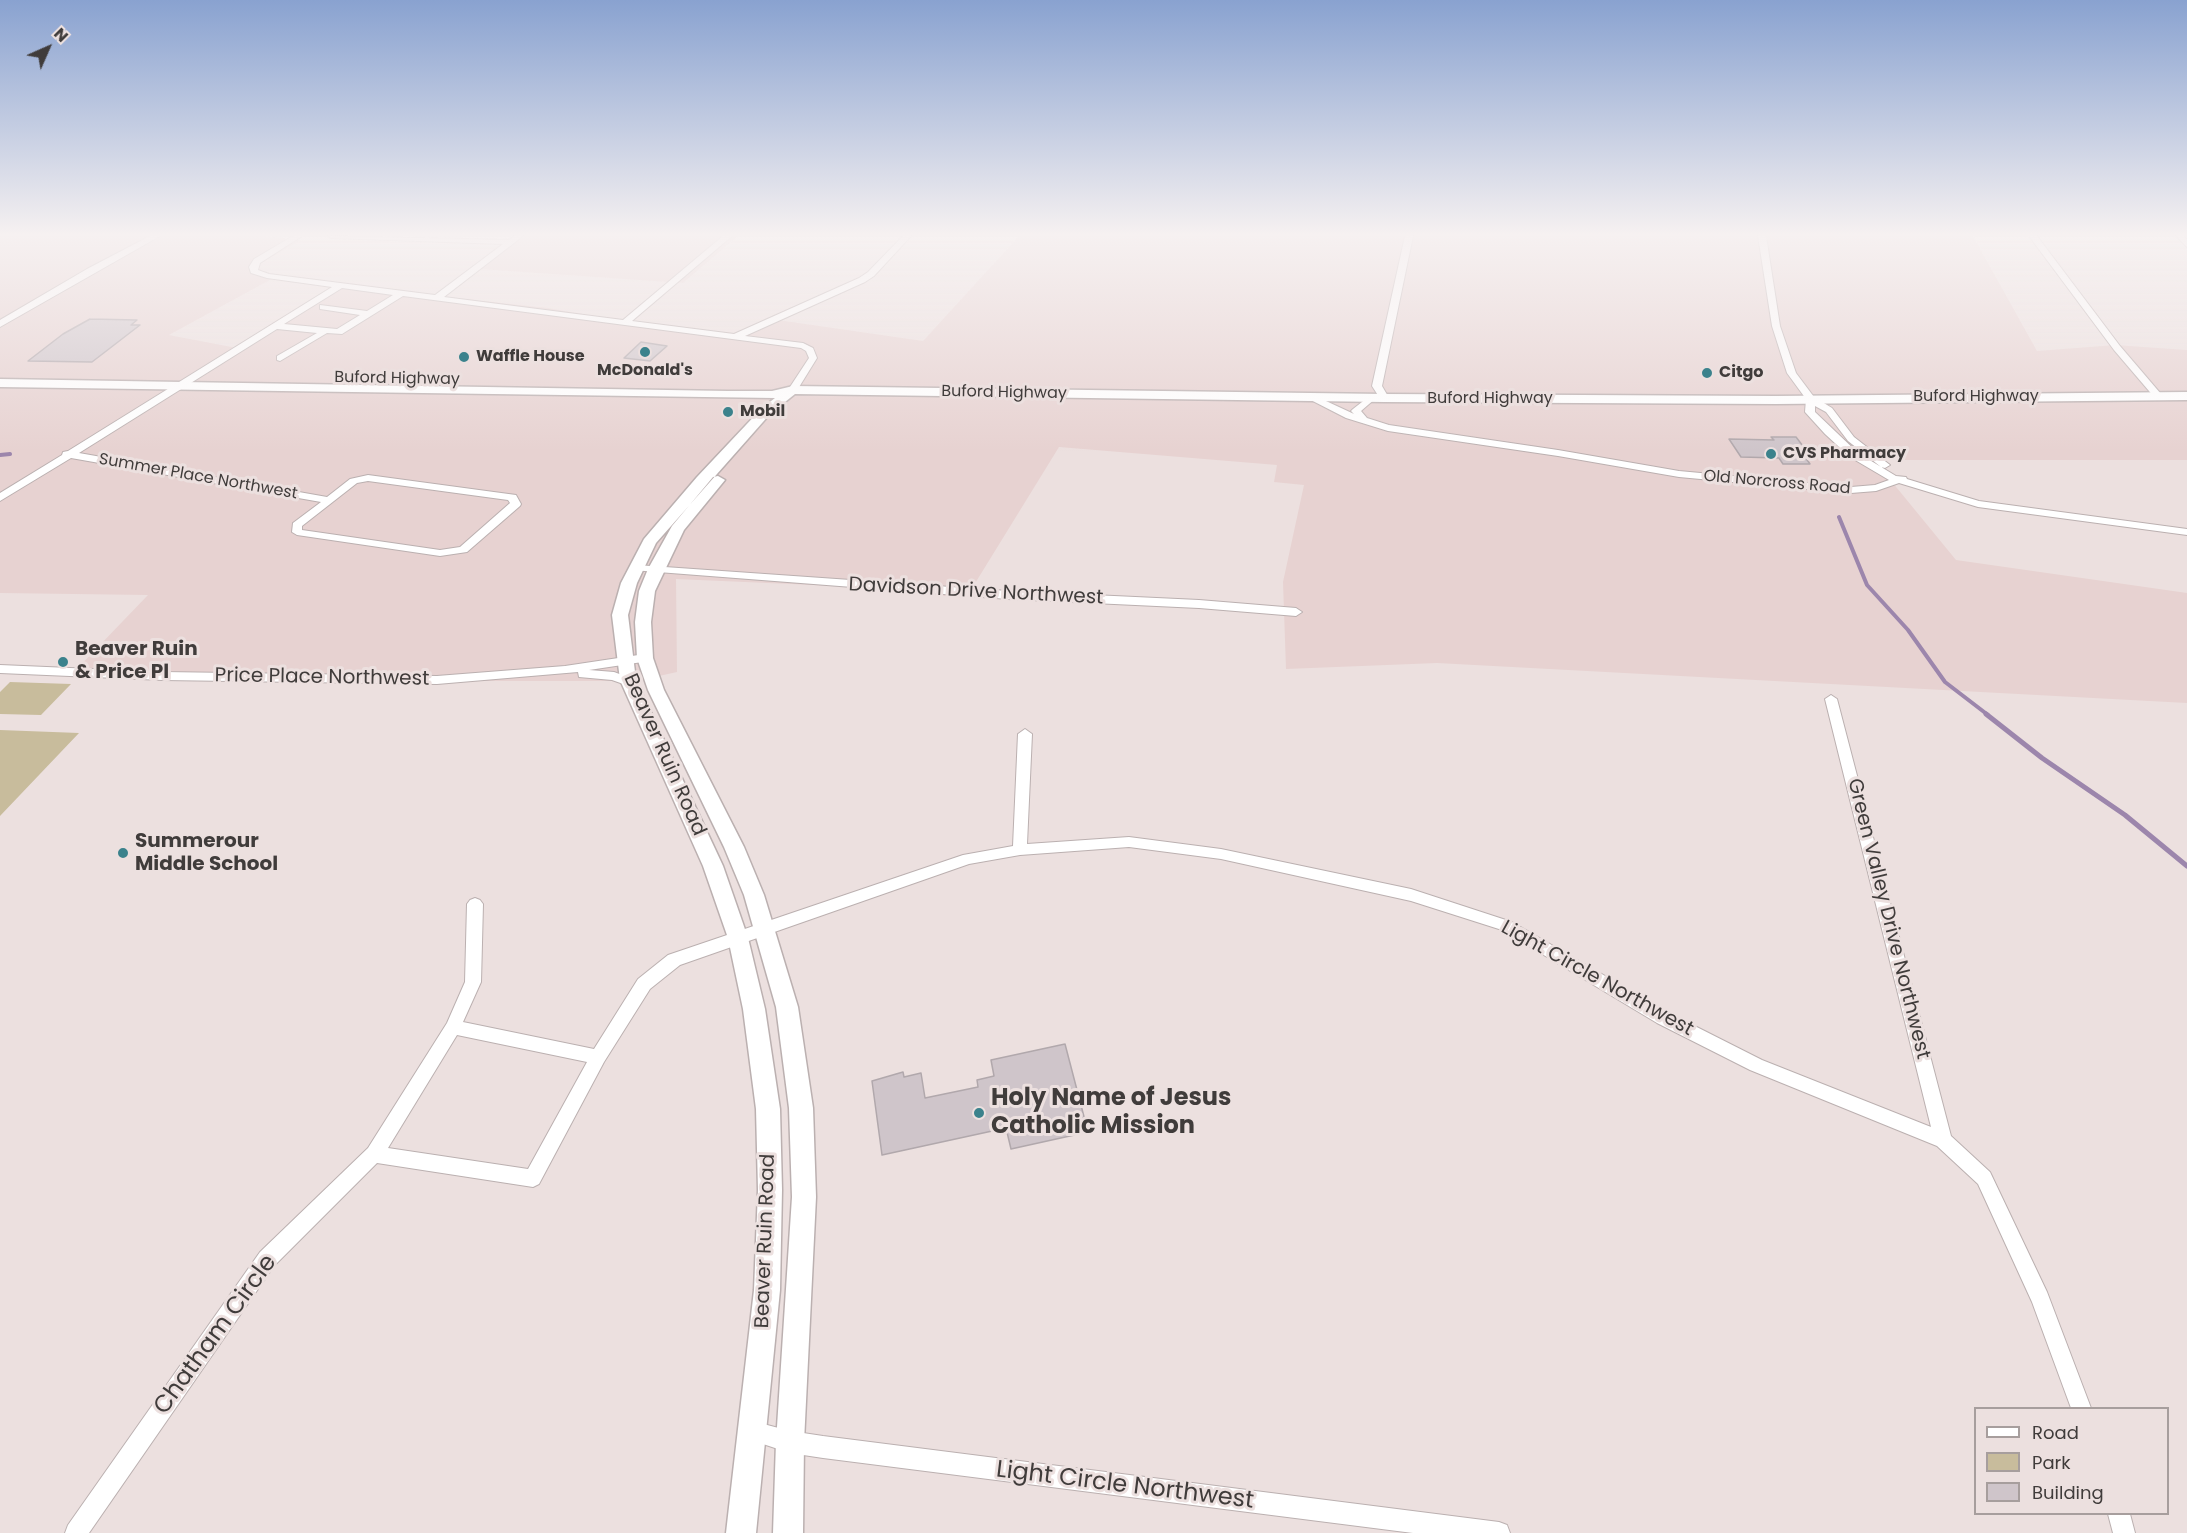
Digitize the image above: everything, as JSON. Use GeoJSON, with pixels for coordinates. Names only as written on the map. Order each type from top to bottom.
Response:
{"type":"FeatureCollection","features":[{"type":"Feature","properties":{"kind":"main road","name":"Buford Highway"},"geometry":{"type":"LineString","coordinates":[[0,374],[518,386],[728,395],[771,395],[793,390],[1371,398],[1810,399],[2187,396]]}},
{"type":"Feature","properties":{"kind":"main road","name":"Buford Highway"},"geometry":{"type":"LineString","coordinates":[[0,383],[177,386],[774,385],[793,390]]}},
{"type":"Feature","properties":{"kind":"main road","name":"Beaver Ruin Road"},"geometry":{"type":"LineString","coordinates":[[741,1533],[767,1290],[770,1191],[768,1109],[754,1009],[738,938],[713,866],[629,682],[624,662],[620,615],[628,583],[649,542],[668,518],[766,411],[793,390]]}},
{"type":"Feature","properties":{"kind":"main road","name":"Beaver Ruin Road"},"geometry":{"type":"LineString","coordinates":[[788,1533],[790,1442],[804,1197],[801,1108],[787,1007],[766,928],[734,847],[657,690],[645,658],[643,622],[647,591],[676,529],[720,477],[791,401],[793,390]]}},
{"type":"Feature","properties":{"kind":"main road"},"geometry":{"type":"LineString","coordinates":[[728,395],[754,397],[768,406],[766,411]]}},
{"type":"Feature","properties":{"kind":"street"},"geometry":{"type":"LineString","coordinates":[[0,324],[28,308]]}},
{"type":"Feature","properties":{"kind":"street"},"geometry":{"type":"LineString","coordinates":[[0,498],[305,308]]}},
{"type":"Feature","properties":{"kind":"street"},"geometry":{"type":"LineString","coordinates":[[326,308],[368,314]]}},
{"type":"Feature","properties":{"kind":"street"},"geometry":{"type":"LineString","coordinates":[[275,326],[339,332],[378,308]]}},
{"type":"Feature","properties":{"kind":"street"},"geometry":{"type":"LineString","coordinates":[[517,308],[793,344],[810,350],[813,358],[793,390]]}},
{"type":"Feature","properties":{"kind":"street"},"geometry":{"type":"LineString","coordinates":[[626,322],[643,308]]}},
{"type":"Feature","properties":{"kind":"street"},"geometry":{"type":"LineString","coordinates":[[735,337],[802,308]]}},
{"type":"Feature","properties":{"kind":"street"},"geometry":{"type":"LineString","coordinates":[[1384,398],[1377,386],[1394,308]]}},
{"type":"Feature","properties":{"kind":"street"},"geometry":{"type":"LineString","coordinates":[[1774,308],[1778,332],[1792,372],[1810,399],[1829,411],[1851,439],[1900,474],[1902,479]]}},
{"type":"Feature","properties":{"kind":"street"},"geometry":{"type":"LineString","coordinates":[[2087,308],[2158,396]]}},
{"type":"Feature","properties":{"kind":"street"},"geometry":{"type":"LineString","coordinates":[[280,358],[324,332]]}},
{"type":"Feature","properties":{"kind":"street","name":"Old Norcross Road"},"geometry":{"type":"LineString","coordinates":[[1310,397],[1349,416],[1388,429],[1550,452],[1679,474],[1851,490],[1876,488],[1902,479]]}},
{"type":"Feature","properties":{"kind":"street"},"geometry":{"type":"LineString","coordinates":[[1364,421],[1356,411],[1371,398]]}},
{"type":"Feature","properties":{"kind":"street"},"geometry":{"type":"LineString","coordinates":[[1810,399],[1810,412],[1873,469],[1878,479],[1876,488]]}},
{"type":"Feature","properties":{"kind":"street","name":"Summer Place Northwest"},"geometry":{"type":"LineString","coordinates":[[68,454],[329,500]]}},
{"type":"Feature","properties":{"kind":"street"},"geometry":{"type":"LineString","coordinates":[[1862,461],[1892,478],[1902,479],[1940,494],[1978,504],[2187,532]]}},
{"type":"Feature","properties":{"kind":"street"},"geometry":{"type":"LineString","coordinates":[[368,478],[512,497],[516,504],[463,550],[440,552],[297,532],[297,525],[329,500],[354,481],[368,478]]}},
{"type":"Feature","properties":{"kind":"street","name":"Davidson Drive Northwest"},"geometry":{"type":"LineString","coordinates":[[636,568],[1008,595],[1199,604],[1296,612]]}},
{"type":"Feature","properties":{"kind":"street","name":"Price Place Northwest"},"geometry":{"type":"LineString","coordinates":[[0,669],[257,678],[437,680],[565,670],[645,658]]}},
{"type":"Feature","properties":{"kind":"street","name":"Price Place Northwest"},"geometry":{"type":"LineString","coordinates":[[464,678],[520,681],[591,674],[614,676],[629,682]]}},
{"type":"Feature","properties":{"kind":"street","name":"Green Valley Drive Northwest"},"geometry":{"type":"LineString","coordinates":[[1831,699],[1943,1140]]}},
{"type":"Feature","properties":{"kind":"street"},"geometry":{"type":"LineString","coordinates":[[1020,850],[1024,734]]}},
{"type":"Feature","properties":{"kind":"street","name":"Light Circle Northwest"},"geometry":{"type":"LineString","coordinates":[[738,938],[968,858],[1020,850],[1129,842],[1221,854],[1411,895],[1458,908],[1507,926],[1662,1018],[1756,1065],[1943,1140],[1984,1178],[2040,1299],[2081,1407]]}},
{"type":"Feature","properties":{"kind":"street","name":"Chatham Circle"},"geometry":{"type":"LineString","coordinates":[[76,1533],[267,1259],[374,1154],[453,1027],[473,982],[475,904]]}},
{"type":"Feature","properties":{"kind":"street"},"geometry":{"type":"LineString","coordinates":[[374,1154],[533,1178],[598,1057],[644,984],[674,960],[738,938]]}},
{"type":"Feature","properties":{"kind":"street"},"geometry":{"type":"LineString","coordinates":[[453,1027],[598,1057]]}},
{"type":"Feature","properties":{"kind":"street","name":"Light Circle Northwest"},"geometry":{"type":"LineString","coordinates":[[752,1431],[790,1442],[1499,1533]]}},
{"type":"Feature","properties":{"kind":"street"},"geometry":{"type":"LineString","coordinates":[[2119,1515],[2124,1533]]}},
{"type":"Feature","properties":{"kind":"shaded area"},"geometry":{"type":"Polygon","coordinates":[[[0,308],[219,308],[169,335],[242,349],[305,308],[544,308],[662,328],[738,337],[771,319],[923,341],[954,308],[2013,308],[2037,351],[2115,345],[2187,350],[2187,460],[1874,460],[1956,560],[2187,593],[2187,703],[1437,663],[1286,669],[1283,582],[1304,485],[1274,482],[1277,465],[1059,447],[966,598],[837,586],[676,579],[677,672],[636,681],[443,681],[72,674],[148,595],[0,593],[0,308]]]}},
{"type":"Feature","properties":{"kind":"green space"},"geometry":{"type":"Polygon","coordinates":[[[10,682],[71,684],[41,715],[0,714],[0,692],[10,682]]]}},
{"type":"Feature","properties":{"kind":"green space"},"geometry":{"type":"Polygon","coordinates":[[[0,730],[79,733],[0,816],[0,730]]]}},
{"type":"Feature","properties":{"kind":"building"},"geometry":{"type":"Polygon","coordinates":[[[90,319],[137,320],[131,325],[140,325],[92,362],[28,361],[63,334],[90,319]]]}},
{"type":"Feature","properties":{"kind":"building","name":"McDonald's"},"geometry":{"type":"Polygon","coordinates":[[[641,342],[667,346],[650,361],[624,358],[641,342]]]}},
{"type":"Feature","properties":{"kind":"building","name":"CVS Pharmacy"},"geometry":{"type":"Polygon","coordinates":[[[1771,437],[1796,437],[1806,450],[1800,450],[1810,464],[1783,464],[1779,458],[1741,457],[1729,439],[1774,440],[1771,437]]]}},
{"type":"Feature","properties":{"kind":"building","name":"Holy Name of Jesus Catholic Mission"},"geometry":{"type":"Polygon","coordinates":[[[1065,1044],[1088,1132],[1011,1149],[1006,1128],[882,1155],[872,1081],[903,1072],[904,1077],[921,1073],[925,1098],[978,1087],[977,1080],[994,1076],[991,1060],[1065,1044]]]}},
{"type":"Feature","properties":{"kind":"waterway"},"geometry":{"type":"LineString","coordinates":[[0,455],[10,454]]}},
{"type":"Feature","properties":{"kind":"waterway"},"geometry":{"type":"LineString","coordinates":[[1839,517],[1867,585],[1908,630],[1945,682],[1988,715]]}},
{"type":"Feature","properties":{"kind":"waterway"},"geometry":{"type":"LineString","coordinates":[[1986,714],[2042,758],[2125,815],[2187,866]]}},
{"type":"Feature","properties":{"kind":"place","name":"McDonald's"},"geometry":{"type":"Point","coordinates":[645,352]}},
{"type":"Feature","properties":{"kind":"place","name":"Waffle House"},"geometry":{"type":"Point","coordinates":[464,357]}},
{"type":"Feature","properties":{"kind":"place","name":"Citgo"},"geometry":{"type":"Point","coordinates":[1707,373]}},
{"type":"Feature","properties":{"kind":"place","name":"Mobil"},"geometry":{"type":"Point","coordinates":[728,412]}},
{"type":"Feature","properties":{"kind":"place","name":"CVS Pharmacy"},"geometry":{"type":"Point","coordinates":[1771,454]}},
{"type":"Feature","properties":{"kind":"place","name":"Beaver Ruin & Price Pl"},"geometry":{"type":"Point","coordinates":[63,662]}},
{"type":"Feature","properties":{"kind":"place","name":"Summerour Middle School"},"geometry":{"type":"Point","coordinates":[123,853]}},
{"type":"Feature","properties":{"kind":"place","name":"Holy Name of Jesus Catholic Mission"},"geometry":{"type":"Point","coordinates":[979,1113]}}]}
